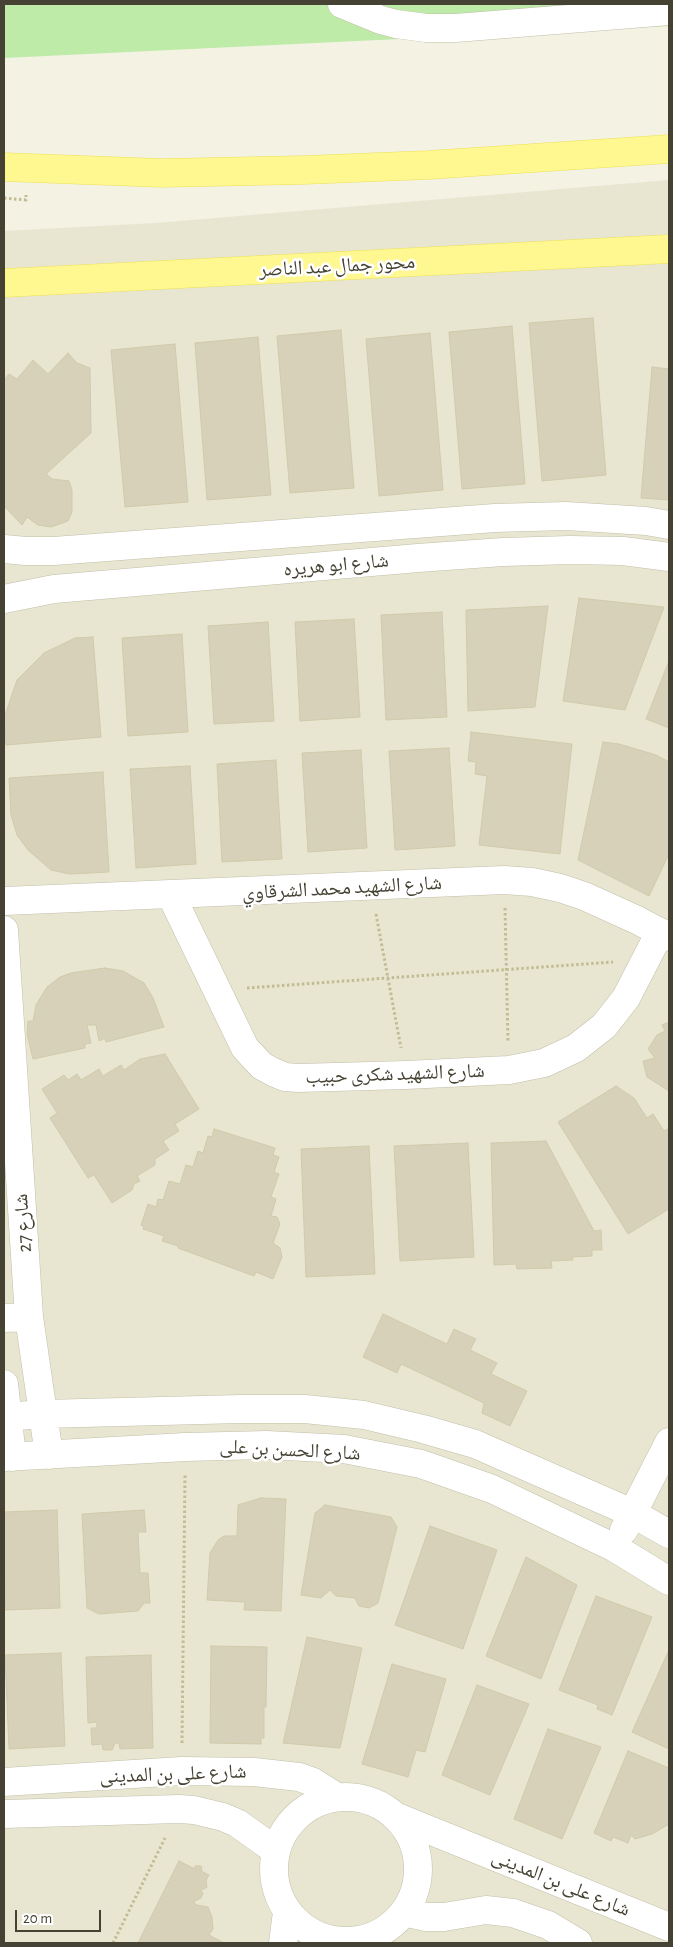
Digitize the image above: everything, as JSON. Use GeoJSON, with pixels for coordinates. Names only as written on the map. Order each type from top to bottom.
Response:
{"type":"FeatureCollection","features":[{"type":"Feature","properties":{"kind":"main road"},"geometry":{"type":"LineString","coordinates":[[4,167],[162,173],[304,170],[428,165],[669,149]]}},
{"type":"Feature","properties":{"kind":"main road","name":"محور جمال عبد الناصر"},"geometry":{"type":"LineString","coordinates":[[5,284],[669,248]]}},
{"type":"Feature","properties":{"kind":"street"},"geometry":{"type":"LineString","coordinates":[[342,4],[381,20],[426,28],[456,28],[669,11]]}},
{"type":"Feature","properties":{"kind":"street","name":"شارع ابو هريره"},"geometry":{"type":"LineString","coordinates":[[4,549],[54,552],[495,518],[566,516],[646,521],[669,525]]}},
{"type":"Feature","properties":{"kind":"street","name":"شارع ابو هريره"},"geometry":{"type":"LineString","coordinates":[[4,599],[54,589],[408,558],[570,550],[614,551],[669,557]]}},
{"type":"Feature","properties":{"kind":"street","name":"شارع الشهيد محمد الشرقاوي"},"geometry":{"type":"LineString","coordinates":[[4,902],[504,880],[532,882],[584,896],[665,935]]}},
{"type":"Feature","properties":{"kind":"street","name":"شارع الشهيد شكرى حبيب"},"geometry":{"type":"LineString","coordinates":[[172,895],[245,1048],[262,1066],[285,1077],[406,1075],[509,1070],[544,1063],[576,1048],[604,1026],[626,998],[646,960],[665,935]]}},
{"type":"Feature","properties":{"kind":"street","name":"شارع 27"},"geometry":{"type":"LineString","coordinates":[[4,930],[17,1317],[43,1414],[49,1455]]}},
{"type":"Feature","properties":{"kind":"street"},"geometry":{"type":"LineString","coordinates":[[4,1384],[8,1457]]}},
{"type":"Feature","properties":{"kind":"street","name":"شارع الحسن بن على"},"geometry":{"type":"LineString","coordinates":[[6,1417],[43,1414],[259,1409],[305,1409],[364,1415],[423,1428],[475,1444],[632,1513],[669,1534]]}},
{"type":"Feature","properties":{"kind":"street"},"geometry":{"type":"LineString","coordinates":[[615,1548],[669,1442]]}},
{"type":"Feature","properties":{"kind":"street","name":"شارع الحسن بن على"},"geometry":{"type":"LineString","coordinates":[[8,1457],[185,1447],[267,1445],[344,1449],[421,1464],[492,1489],[615,1548],[669,1581]]}},
{"type":"Feature","properties":{"kind":"street","name":"شارع على بن المدينى"},"geometry":{"type":"LineString","coordinates":[[4,1782],[182,1772],[254,1772],[285,1774],[313,1782],[337,1797]]}},
{"type":"Feature","properties":{"kind":"street"},"geometry":{"type":"LineString","coordinates":[[337,1797],[359,1797],[379,1804],[397,1817],[408,1830],[415,1846],[418,1880],[412,1898],[404,1912],[391,1925],[364,1939],[342,1942],[322,1937],[302,1927],[287,1912],[277,1893],[273,1872],[275,1850],[284,1830],[298,1814],[316,1802],[337,1797]]}},
{"type":"Feature","properties":{"kind":"street","name":"شارع على بن المدينى"},"geometry":{"type":"LineString","coordinates":[[4,1814],[194,1810],[223,1817],[250,1831],[275,1850]]}},
{"type":"Feature","properties":{"kind":"street","name":"شارع على بن المدينى"},"geometry":{"type":"LineString","coordinates":[[397,1817],[669,1928]]}},
{"type":"Feature","properties":{"kind":"street"},"geometry":{"type":"LineString","coordinates":[[404,1912],[426,1917],[444,1917],[486,1910],[513,1913],[548,1925],[578,1943]]}},
{"type":"Feature","properties":{"kind":"street"},"geometry":{"type":"LineString","coordinates":[[283,1943],[287,1912]]}},
{"type":"Feature","properties":{"kind":"street"},"geometry":{"type":"LineString","coordinates":[[663,1943],[669,1928]]}},
{"type":"Feature","properties":{"kind":"path"},"geometry":{"type":"LineString","coordinates":[[504,880],[509,1070]]}},
{"type":"Feature","properties":{"kind":"path"},"geometry":{"type":"LineString","coordinates":[[371,887],[406,1075]]}},
{"type":"Feature","properties":{"kind":"path"},"geometry":{"type":"LineString","coordinates":[[217,990],[646,960]]}},
{"type":"Feature","properties":{"kind":"path"},"geometry":{"type":"LineString","coordinates":[[182,1772],[185,1447]]}},
{"type":"Feature","properties":{"kind":"path"},"geometry":{"type":"LineString","coordinates":[[113,1943],[179,1809]]}},
{"type":"Feature","properties":{"kind":"shaded area"},"geometry":{"type":"Polygon","coordinates":[[[669,180],[669,1943],[4,1943],[4,231],[156,223],[669,180]]]}},
{"type":"Feature","properties":{"kind":"green space"},"geometry":{"type":"Polygon","coordinates":[[[4,4],[669,4],[669,26],[4,58],[4,4]]]}},
{"type":"Feature","properties":{"kind":"building"},"geometry":{"type":"Polygon","coordinates":[[[593,318],[606,475],[542,481],[529,323],[593,318]]]}},
{"type":"Feature","properties":{"kind":"building"},"geometry":{"type":"Polygon","coordinates":[[[512,326],[525,484],[462,489],[449,332],[512,326]]]}},
{"type":"Feature","properties":{"kind":"building"},"geometry":{"type":"Polygon","coordinates":[[[341,330],[354,488],[290,493],[277,336],[341,330]]]}},
{"type":"Feature","properties":{"kind":"building"},"geometry":{"type":"Polygon","coordinates":[[[430,333],[443,490],[379,496],[366,339],[430,333]]]}},
{"type":"Feature","properties":{"kind":"building"},"geometry":{"type":"Polygon","coordinates":[[[258,337],[271,495],[207,500],[195,343],[258,337]]]}},
{"type":"Feature","properties":{"kind":"building"},"geometry":{"type":"Polygon","coordinates":[[[175,344],[188,502],[125,507],[111,350],[175,344]]]}},
{"type":"Feature","properties":{"kind":"building"},"geometry":{"type":"Polygon","coordinates":[[[68,353],[77,363],[90,368],[91,433],[46,474],[52,479],[69,481],[72,490],[72,512],[68,521],[51,527],[38,525],[27,517],[22,525],[4,506],[4,380],[9,374],[17,379],[33,360],[48,374],[68,353]]]}},
{"type":"Feature","properties":{"kind":"building"},"geometry":{"type":"Polygon","coordinates":[[[652,367],[669,369],[669,500],[641,498],[652,367]]]}},
{"type":"Feature","properties":{"kind":"building"},"geometry":{"type":"Polygon","coordinates":[[[579,598],[664,607],[625,710],[563,701],[579,598]]]}},
{"type":"Feature","properties":{"kind":"building"},"geometry":{"type":"Polygon","coordinates":[[[548,606],[535,707],[468,711],[466,610],[548,606]]]}},
{"type":"Feature","properties":{"kind":"building"},"geometry":{"type":"Polygon","coordinates":[[[442,612],[447,717],[386,720],[381,615],[442,612]]]}},
{"type":"Feature","properties":{"kind":"building"},"geometry":{"type":"Polygon","coordinates":[[[354,619],[360,717],[300,721],[295,622],[354,619]]]}},
{"type":"Feature","properties":{"kind":"building"},"geometry":{"type":"Polygon","coordinates":[[[268,622],[274,721],[214,724],[208,626],[268,622]]]}},
{"type":"Feature","properties":{"kind":"building"},"geometry":{"type":"Polygon","coordinates":[[[182,634],[188,732],[128,736],[122,638],[182,634]]]}},
{"type":"Feature","properties":{"kind":"building"},"geometry":{"type":"Polygon","coordinates":[[[93,637],[101,737],[6,745],[4,718],[17,680],[44,653],[75,638],[93,637]]]}},
{"type":"Feature","properties":{"kind":"building"},"geometry":{"type":"Polygon","coordinates":[[[669,661],[669,728],[646,719],[669,661]]]}},
{"type":"Feature","properties":{"kind":"building"},"geometry":{"type":"Polygon","coordinates":[[[471,732],[572,744],[560,854],[479,845],[487,776],[475,774],[476,762],[468,761],[471,732]]]}},
{"type":"Feature","properties":{"kind":"building"},"geometry":{"type":"Polygon","coordinates":[[[603,742],[619,744],[656,755],[669,762],[669,854],[649,896],[578,860],[603,742]]]}},
{"type":"Feature","properties":{"kind":"building"},"geometry":{"type":"Polygon","coordinates":[[[449,748],[455,846],[395,850],[389,751],[449,748]]]}},
{"type":"Feature","properties":{"kind":"building"},"geometry":{"type":"Polygon","coordinates":[[[361,750],[367,848],[308,852],[302,753],[361,750]]]}},
{"type":"Feature","properties":{"kind":"building"},"geometry":{"type":"Polygon","coordinates":[[[276,760],[282,859],[222,862],[217,764],[276,760]]]}},
{"type":"Feature","properties":{"kind":"building"},"geometry":{"type":"Polygon","coordinates":[[[190,766],[196,864],[136,868],[130,769],[190,766]]]}},
{"type":"Feature","properties":{"kind":"building"},"geometry":{"type":"Polygon","coordinates":[[[103,772],[109,872],[70,874],[51,870],[28,850],[17,835],[11,815],[9,778],[103,772]]]}},
{"type":"Feature","properties":{"kind":"building"},"geometry":{"type":"Polygon","coordinates":[[[105,968],[123,971],[144,983],[153,998],[164,1027],[106,1042],[105,1038],[99,1041],[96,1025],[87,1025],[91,1043],[85,1044],[85,1048],[33,1059],[27,1034],[28,1021],[33,1021],[36,1005],[47,987],[60,977],[71,973],[105,968]]]}},
{"type":"Feature","properties":{"kind":"building"},"geometry":{"type":"Polygon","coordinates":[[[669,1022],[669,1091],[647,1077],[643,1061],[655,1058],[648,1049],[657,1035],[665,1031],[662,1025],[669,1022]]]}},
{"type":"Feature","properties":{"kind":"building"},"geometry":{"type":"Polygon","coordinates":[[[165,1054],[199,1109],[175,1124],[179,1131],[163,1141],[169,1150],[155,1159],[155,1165],[137,1176],[140,1181],[134,1184],[132,1190],[112,1203],[94,1175],[88,1178],[50,1118],[57,1113],[42,1089],[64,1075],[68,1080],[77,1074],[81,1080],[99,1069],[103,1076],[121,1065],[124,1070],[140,1059],[165,1054]]]}},
{"type":"Feature","properties":{"kind":"building"},"geometry":{"type":"Polygon","coordinates":[[[616,1086],[634,1098],[647,1118],[653,1114],[664,1131],[669,1128],[669,1209],[628,1234],[558,1122],[616,1086]]]}},
{"type":"Feature","properties":{"kind":"building"},"geometry":{"type":"Polygon","coordinates":[[[214,1129],[275,1148],[273,1155],[279,1157],[274,1172],[279,1174],[271,1197],[276,1199],[271,1216],[277,1217],[280,1224],[273,1243],[280,1248],[282,1257],[273,1279],[256,1272],[254,1276],[178,1248],[178,1246],[162,1241],[164,1236],[143,1229],[144,1226],[141,1225],[148,1204],[156,1207],[158,1199],[163,1200],[169,1181],[180,1184],[186,1165],[193,1167],[198,1151],[203,1153],[208,1136],[212,1137],[214,1129]]]}},
{"type":"Feature","properties":{"kind":"building"},"geometry":{"type":"Polygon","coordinates":[[[546,1141],[594,1231],[601,1230],[602,1250],[592,1250],[592,1256],[572,1257],[573,1260],[551,1261],[552,1268],[517,1269],[516,1264],[494,1265],[491,1143],[546,1141]]]}},
{"type":"Feature","properties":{"kind":"building"},"geometry":{"type":"Polygon","coordinates":[[[468,1143],[474,1257],[400,1261],[394,1146],[468,1143]]]}},
{"type":"Feature","properties":{"kind":"building"},"geometry":{"type":"Polygon","coordinates":[[[369,1146],[375,1274],[306,1277],[301,1149],[369,1146]]]}},
{"type":"Feature","properties":{"kind":"building"},"geometry":{"type":"Polygon","coordinates":[[[383,1314],[447,1344],[454,1329],[476,1339],[470,1350],[497,1363],[491,1374],[527,1391],[510,1426],[482,1413],[484,1403],[401,1364],[397,1373],[363,1357],[383,1314]]]}},
{"type":"Feature","properties":{"kind":"building"},"geometry":{"type":"Polygon","coordinates":[[[261,1498],[286,1499],[281,1611],[244,1610],[245,1602],[207,1600],[210,1553],[218,1540],[224,1536],[237,1536],[238,1505],[261,1498]]]}},
{"type":"Feature","properties":{"kind":"building"},"geometry":{"type":"Polygon","coordinates":[[[325,1505],[391,1517],[397,1527],[378,1603],[369,1608],[359,1606],[355,1598],[336,1596],[330,1590],[321,1598],[301,1595],[315,1513],[325,1505]]]}},
{"type":"Feature","properties":{"kind":"building"},"geometry":{"type":"Polygon","coordinates":[[[57,1510],[60,1608],[5,1610],[4,1512],[57,1510]]]}},
{"type":"Feature","properties":{"kind":"building"},"geometry":{"type":"Polygon","coordinates":[[[144,1510],[146,1532],[138,1532],[140,1573],[148,1573],[150,1603],[144,1603],[138,1611],[99,1614],[87,1608],[82,1514],[144,1510]]]}},
{"type":"Feature","properties":{"kind":"building"},"geometry":{"type":"Polygon","coordinates":[[[430,1526],[497,1550],[463,1649],[395,1625],[430,1526]]]}},
{"type":"Feature","properties":{"kind":"building"},"geometry":{"type":"Polygon","coordinates":[[[526,1557],[577,1585],[541,1679],[486,1656],[526,1557]]]}},
{"type":"Feature","properties":{"kind":"building"},"geometry":{"type":"Polygon","coordinates":[[[596,1596],[652,1617],[612,1715],[597,1709],[598,1705],[559,1690],[596,1596]]]}},
{"type":"Feature","properties":{"kind":"building"},"geometry":{"type":"Polygon","coordinates":[[[307,1637],[362,1648],[340,1748],[283,1743],[307,1637]]]}},
{"type":"Feature","properties":{"kind":"building"},"geometry":{"type":"Polygon","coordinates":[[[211,1646],[267,1647],[266,1707],[264,1707],[264,1738],[261,1738],[261,1744],[210,1743],[211,1646]]]}},
{"type":"Feature","properties":{"kind":"building"},"geometry":{"type":"Polygon","coordinates":[[[669,1650],[669,1749],[632,1732],[669,1650]]]}},
{"type":"Feature","properties":{"kind":"building"},"geometry":{"type":"Polygon","coordinates":[[[61,1653],[65,1746],[9,1749],[5,1655],[61,1653]]]}},
{"type":"Feature","properties":{"kind":"building"},"geometry":{"type":"Polygon","coordinates":[[[151,1655],[153,1748],[120,1749],[119,1743],[115,1743],[112,1750],[103,1750],[102,1744],[92,1745],[91,1728],[97,1728],[97,1722],[88,1723],[86,1657],[151,1655]]]}},
{"type":"Feature","properties":{"kind":"building"},"geometry":{"type":"Polygon","coordinates":[[[392,1664],[446,1679],[425,1752],[416,1750],[408,1777],[362,1764],[392,1664]]]}},
{"type":"Feature","properties":{"kind":"building"},"geometry":{"type":"Polygon","coordinates":[[[477,1685],[529,1704],[490,1795],[442,1775],[477,1685]]]}},
{"type":"Feature","properties":{"kind":"building"},"geometry":{"type":"Polygon","coordinates":[[[548,1729],[601,1747],[562,1839],[514,1819],[548,1729]]]}},
{"type":"Feature","properties":{"kind":"building"},"geometry":{"type":"Polygon","coordinates":[[[628,1751],[669,1768],[669,1824],[652,1834],[635,1839],[631,1835],[628,1843],[613,1837],[611,1841],[594,1833],[628,1751]]]}},
{"type":"Feature","properties":{"kind":"building"},"geometry":{"type":"Polygon","coordinates":[[[179,1861],[195,1869],[195,1866],[201,1866],[201,1871],[209,1875],[206,1880],[207,1887],[200,1891],[203,1893],[201,1898],[193,1902],[197,1905],[208,1907],[212,1917],[213,1929],[209,1935],[224,1943],[138,1943],[179,1861]]]}}]}
